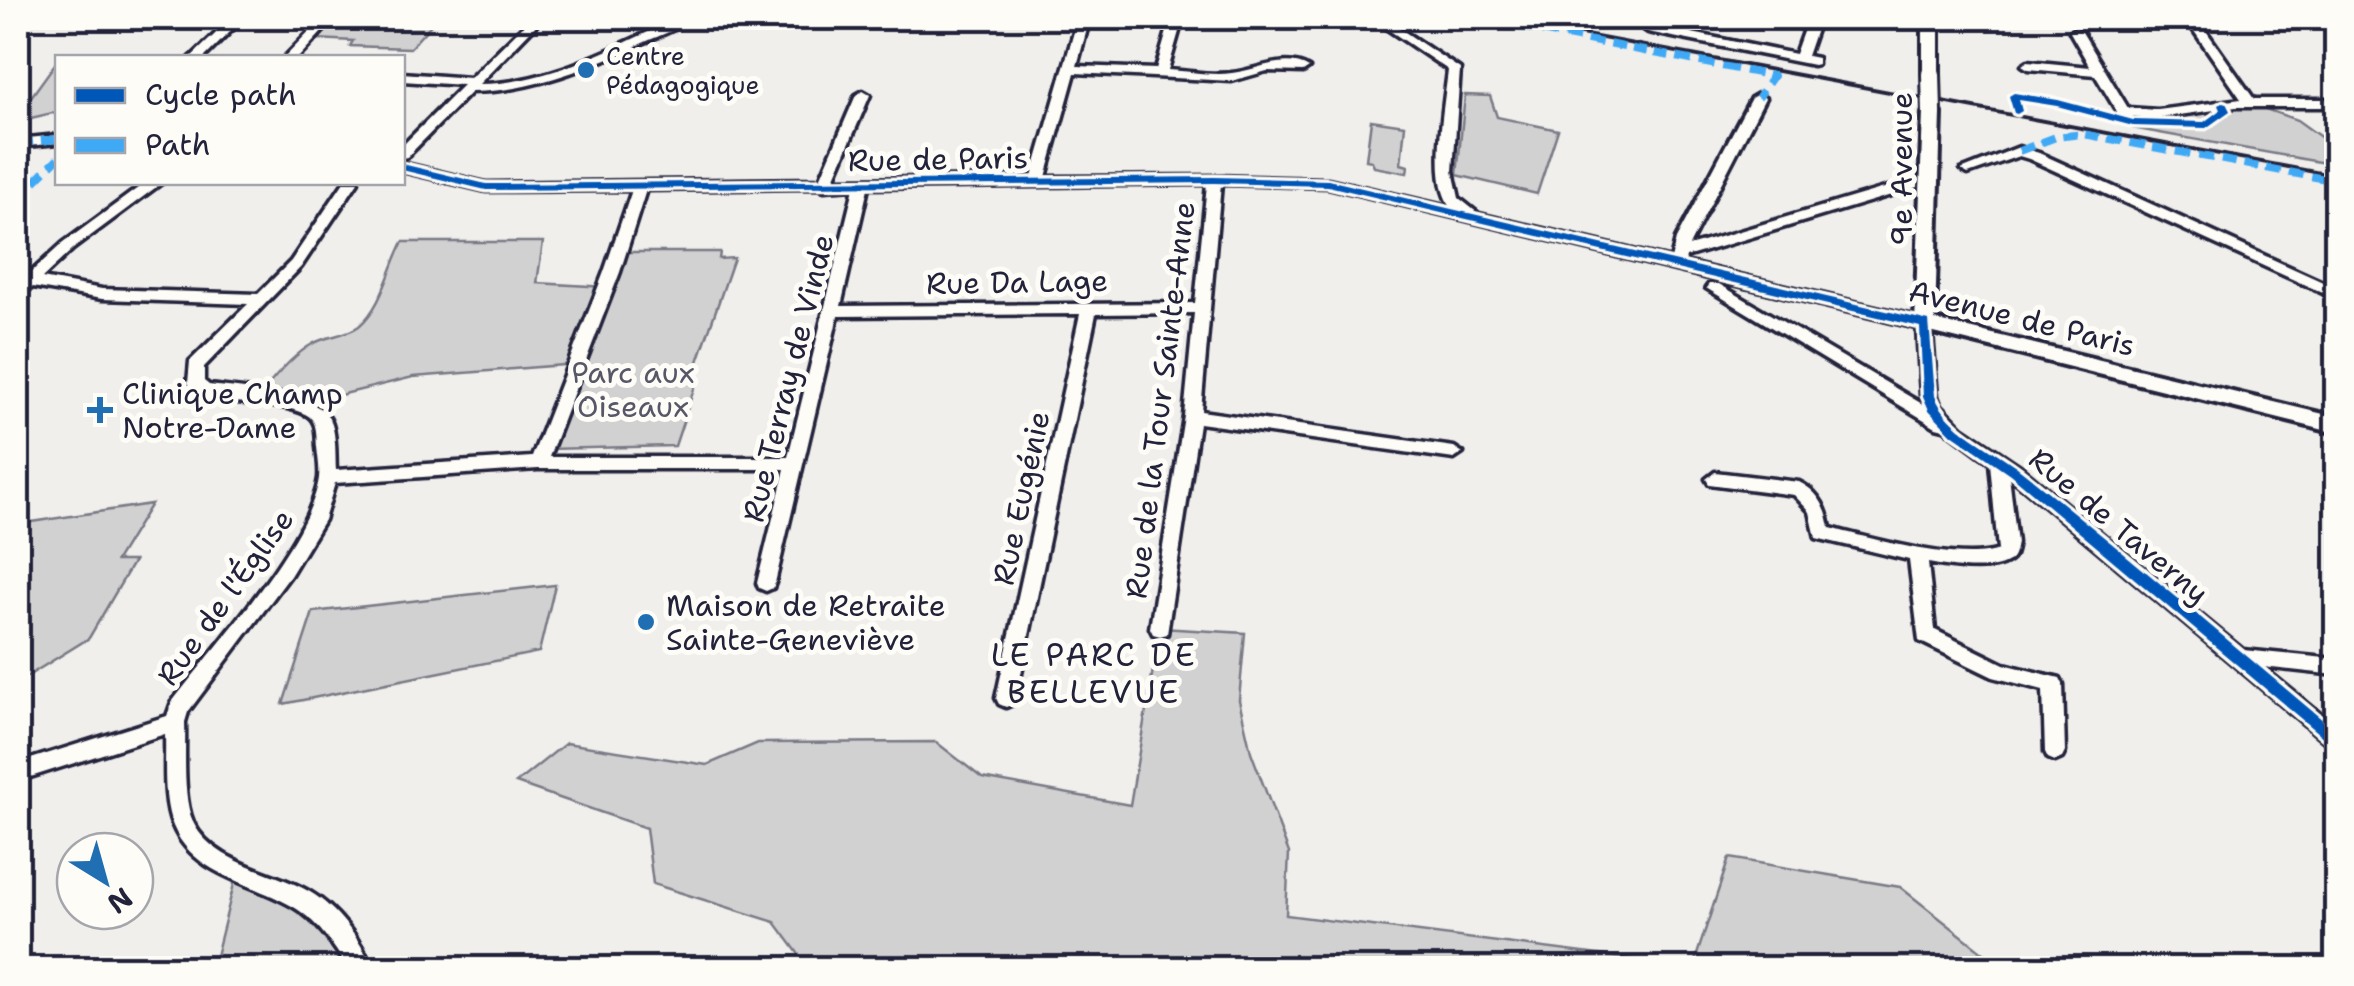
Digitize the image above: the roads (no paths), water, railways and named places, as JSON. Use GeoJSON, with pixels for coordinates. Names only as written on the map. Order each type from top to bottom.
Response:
{"type":"FeatureCollection","features":[{"type":"Feature","properties":{"kind":"main road","name":"9e Avenue"},"geometry":{"type":"LineString","coordinates":[[1925,324],[1930,256],[1932,18]]}},
{"type":"Feature","properties":{"kind":"main road","name":"Avenue de Paris"},"geometry":{"type":"LineString","coordinates":[[1925,324],[2336,424]]}},
{"type":"Feature","properties":{"kind":"street"},"geometry":{"type":"LineString","coordinates":[[199,55],[238,18]]}},
{"type":"Feature","properties":{"kind":"street"},"geometry":{"type":"LineString","coordinates":[[293,55],[329,18]]}},
{"type":"Feature","properties":{"kind":"street"},"geometry":{"type":"LineString","coordinates":[[405,151],[537,18]]}},
{"type":"Feature","properties":{"kind":"street"},"geometry":{"type":"LineString","coordinates":[[405,77],[484,89],[556,73],[688,18]]}},
{"type":"Feature","properties":{"kind":"street"},"geometry":{"type":"LineString","coordinates":[[1038,182],[1084,18]]}},
{"type":"Feature","properties":{"kind":"street"},"geometry":{"type":"LineString","coordinates":[[1376,18],[1454,69],[1446,170],[1452,200],[1473,216]]}},
{"type":"Feature","properties":{"kind":"street"},"geometry":{"type":"LineString","coordinates":[[1648,28],[1806,59],[1814,18]]}},
{"type":"Feature","properties":{"kind":"street"},"geometry":{"type":"LineString","coordinates":[[2191,18],[2251,104]]}},
{"type":"Feature","properties":{"kind":"street"},"geometry":{"type":"LineString","coordinates":[[1160,73],[1174,28]]}},
{"type":"Feature","properties":{"kind":"street"},"geometry":{"type":"LineString","coordinates":[[2076,32],[2124,112],[2158,114],[2198,105],[2336,103]]}},
{"type":"Feature","properties":{"kind":"street"},"geometry":{"type":"LineString","coordinates":[[2028,64],[2098,71]]}},
{"type":"Feature","properties":{"kind":"street"},"geometry":{"type":"LineString","coordinates":[[1070,70],[1232,77],[1266,67],[1303,68]]}},
{"type":"Feature","properties":{"kind":"street"},"geometry":{"type":"LineString","coordinates":[[824,186],[863,94]]}},
{"type":"Feature","properties":{"kind":"street"},"geometry":{"type":"LineString","coordinates":[[1758,98],[1683,238],[1679,260],[1913,184]]}},
{"type":"Feature","properties":{"kind":"street"},"geometry":{"type":"LineString","coordinates":[[18,143],[55,139]]}},
{"type":"Feature","properties":{"kind":"street"},"geometry":{"type":"LineString","coordinates":[[1968,170],[2019,151],[2252,252],[2336,294]]}},
{"type":"Feature","properties":{"kind":"street","name":"Rue de Paris"},"geometry":{"type":"LineString","coordinates":[[405,168],[486,187],[1214,180],[1328,183],[1679,260]]}},
{"type":"Feature","properties":{"kind":"street","name":"Rue de la Tour Sainte-Anne"},"geometry":{"type":"LineString","coordinates":[[1160,628],[1192,416],[1214,180]]}},
{"type":"Feature","properties":{"kind":"street"},"geometry":{"type":"LineString","coordinates":[[24,287],[68,246],[152,185]]}},
{"type":"Feature","properties":{"kind":"street","name":"Rue de l'Église"},"geometry":{"type":"LineString","coordinates":[[175,722],[178,708],[291,560],[322,503],[328,477],[322,421],[313,410],[205,390],[196,383],[196,365],[296,264],[349,185]]}},
{"type":"Feature","properties":{"kind":"street","name":"Rue Terray de Vinde"},"geometry":{"type":"LineString","coordinates":[[766,584],[862,185]]}},
{"type":"Feature","properties":{"kind":"street"},"geometry":{"type":"LineString","coordinates":[[538,463],[612,272],[640,186]]}},
{"type":"Feature","properties":{"kind":"street"},"geometry":{"type":"LineString","coordinates":[[1418,205],[1440,203],[1449,188]]}},
{"type":"Feature","properties":{"kind":"street","name":"Avenue de Paris"},"geometry":{"type":"LineString","coordinates":[[1679,260],[1694,270],[1925,324]]}},
{"type":"Feature","properties":{"kind":"street"},"geometry":{"type":"LineString","coordinates":[[24,287],[102,294],[261,298]]}},
{"type":"Feature","properties":{"kind":"street","name":"Rue de Taverny"},"geometry":{"type":"LineString","coordinates":[[1714,288],[1998,459],[2336,740]]}},
{"type":"Feature","properties":{"kind":"street","name":"Rue Da Lage"},"geometry":{"type":"LineString","coordinates":[[831,312],[1204,308]]}},
{"type":"Feature","properties":{"kind":"street","name":"Rue Eugénie"},"geometry":{"type":"LineString","coordinates":[[1006,698],[1089,309]]}},
{"type":"Feature","properties":{"kind":"street","name":"Rue de Taverny"},"geometry":{"type":"LineString","coordinates":[[1925,324],[1929,396],[1933,407],[1956,431]]}},
{"type":"Feature","properties":{"kind":"street"},"geometry":{"type":"LineString","coordinates":[[1192,416],[1454,452]]}},
{"type":"Feature","properties":{"kind":"street"},"geometry":{"type":"LineString","coordinates":[[1715,478],[1799,489],[1818,510],[1822,534],[1918,556],[1994,560],[2006,554],[1998,459]]}},
{"type":"Feature","properties":{"kind":"street"},"geometry":{"type":"LineString","coordinates":[[328,477],[538,463],[794,463]]}},
{"type":"Feature","properties":{"kind":"street"},"geometry":{"type":"LineString","coordinates":[[1918,556],[1926,635],[2000,671],[2053,684],[2055,752]]}},
{"type":"Feature","properties":{"kind":"street"},"geometry":{"type":"LineString","coordinates":[[2242,660],[2336,667]]}},
{"type":"Feature","properties":{"kind":"street"},"geometry":{"type":"LineString","coordinates":[[18,772],[175,722],[182,821],[195,842],[228,865],[301,899],[341,937],[361,968]]}},
{"type":"Feature","properties":{"kind":"railway"},"geometry":{"type":"LineString","coordinates":[[1496,18],[2336,176]]}},
{"type":"Feature","properties":{"kind":"place","name":"Centre Pédagogique"},"geometry":{"type":"Point","coordinates":[586,70]}},
{"type":"Feature","properties":{"kind":"place","name":"Clinique Champ Notre-Dame"},"geometry":{"type":"Point","coordinates":[100,410]}},
{"type":"Feature","properties":{"kind":"place","name":"Maison de Retraite Sainte-Geneviève"},"geometry":{"type":"Point","coordinates":[646,622]}},
{"type":"Feature","properties":{"kind":"district","name":"LE PARC DE BELLEVUE"},"geometry":{"type":"Point","coordinates":[1094,672]}},
{"type":"Feature","properties":{"kind":"park label","name":"Parc aux Oiseaux"},"geometry":{"type":"Point","coordinates":[633,389]}}]}
